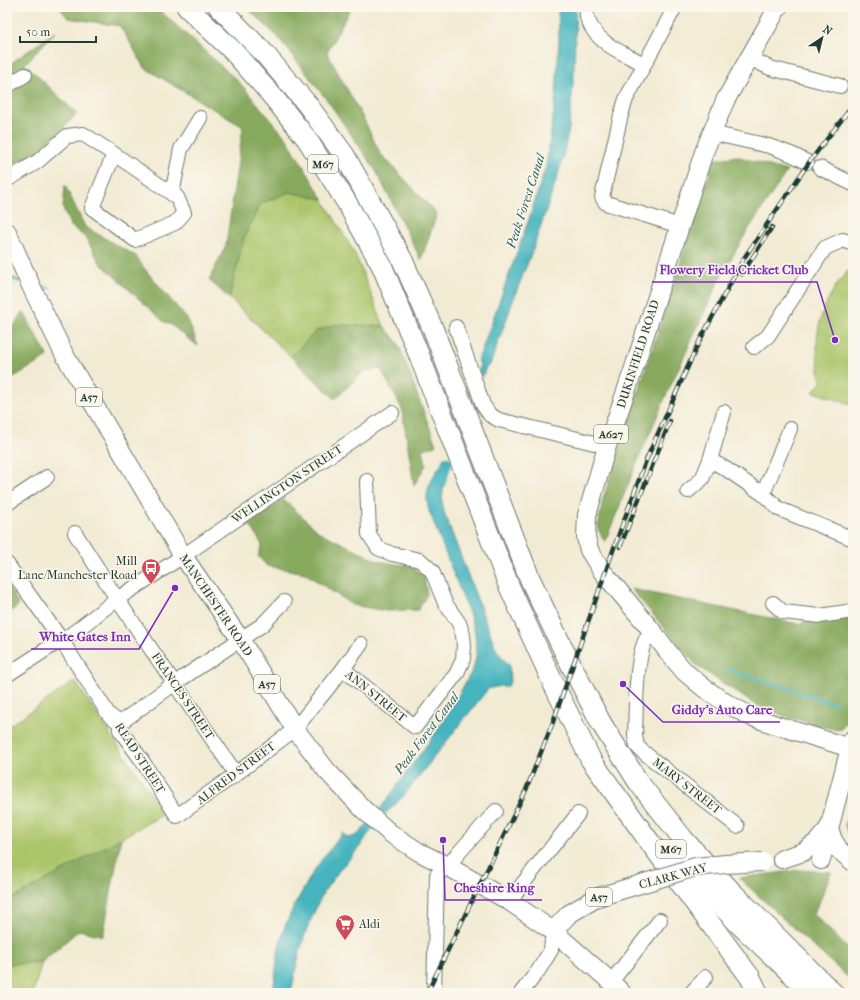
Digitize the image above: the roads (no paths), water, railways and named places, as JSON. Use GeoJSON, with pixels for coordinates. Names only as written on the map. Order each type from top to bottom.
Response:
{"type":"FeatureCollection","features":[{"type":"Feature","properties":{"kind":"highway","name":"M67"},"geometry":{"type":"LineString","coordinates":[[187,7],[233,51],[274,98],[307,139],[347,203],[382,266],[417,350],[510,586],[554,685],[591,760],[750,978],[758,993]]}},
{"type":"Feature","properties":{"kind":"highway","name":"M67"},"geometry":{"type":"LineString","coordinates":[[219,7],[263,52],[307,104],[345,156],[402,259],[433,329],[530,579],[564,651],[601,723],[639,782],[684,840],[730,890],[833,993]]}},
{"type":"Feature","properties":{"kind":"highway","name":"M67"},"geometry":{"type":"LineString","coordinates":[[554,685],[609,772],[684,866],[740,925],[812,993]]}},
{"type":"Feature","properties":{"kind":"highway","name":"M67"},"geometry":{"type":"LineString","coordinates":[[639,782],[740,889],[848,993]]}},
{"type":"Feature","properties":{"kind":"main road","name":"DUKINFIELD ROAD"},"geometry":{"type":"LineString","coordinates":[[778,7],[725,101],[704,152],[634,368],[607,446],[586,515],[586,536],[589,550],[602,571],[685,672],[704,688],[726,703],[750,716],[769,723],[851,743]]}},
{"type":"Feature","properties":{"kind":"main road","name":"MANCHESTER ROAD"},"geometry":{"type":"LineString","coordinates":[[7,232],[64,354],[183,556],[240,639],[295,729],[327,771],[364,810],[390,833],[419,852],[509,901],[553,931],[617,988]]}},
{"type":"Feature","properties":{"kind":"main road","name":"A627"},"geometry":{"type":"LineString","coordinates":[[821,860],[851,743]]}},
{"type":"Feature","properties":{"kind":"main road","name":"A57"},"geometry":{"type":"LineString","coordinates":[[782,859],[803,852],[817,842],[829,828]]}},
{"type":"Feature","properties":{"kind":"main road"},"geometry":{"type":"LineString","coordinates":[[829,828],[833,840],[839,850],[853,862]]}},
{"type":"Feature","properties":{"kind":"main road","name":"CLARK WAY"},"geometry":{"type":"LineString","coordinates":[[553,931],[568,914],[598,897],[695,867],[782,859],[821,860],[853,866]]}},
{"type":"Feature","properties":{"kind":"street"},"geometry":{"type":"LineString","coordinates":[[587,7],[587,18],[593,30],[606,44],[644,64]]}},
{"type":"Feature","properties":{"kind":"street"},"geometry":{"type":"LineString","coordinates":[[675,7],[626,99],[620,115],[602,197],[606,203],[680,226]]}},
{"type":"Feature","properties":{"kind":"street"},"geometry":{"type":"LineString","coordinates":[[749,58],[770,68],[840,86]]}},
{"type":"Feature","properties":{"kind":"street"},"geometry":{"type":"LineString","coordinates":[[7,86],[25,75]]}},
{"type":"Feature","properties":{"kind":"street"},"geometry":{"type":"LineString","coordinates":[[172,194],[182,150],[200,118]]}},
{"type":"Feature","properties":{"kind":"street"},"geometry":{"type":"LineString","coordinates":[[711,133],[770,146],[791,154],[853,184]]}},
{"type":"Feature","properties":{"kind":"street"},"geometry":{"type":"LineString","coordinates":[[7,180],[37,162],[67,136],[83,134],[114,154],[177,197],[184,213],[174,223],[135,240],[92,208],[114,154]]}},
{"type":"Feature","properties":{"kind":"street"},"geometry":{"type":"LineString","coordinates":[[754,347],[768,336],[825,248],[843,240],[853,244]]}},
{"type":"Feature","properties":{"kind":"street"},"geometry":{"type":"LineString","coordinates":[[456,327],[483,405],[490,415],[499,420],[607,446]]}},
{"type":"Feature","properties":{"kind":"street"},"geometry":{"type":"LineString","coordinates":[[688,491],[702,479],[710,460],[724,412]]}},
{"type":"Feature","properties":{"kind":"street","name":"WELLINGTON STREET"},"geometry":{"type":"LineString","coordinates":[[7,675],[53,645],[60,643],[117,599],[183,556],[392,413]]}},
{"type":"Feature","properties":{"kind":"street"},"geometry":{"type":"LineString","coordinates":[[763,494],[790,429]]}},
{"type":"Feature","properties":{"kind":"street"},"geometry":{"type":"LineString","coordinates":[[710,460],[763,494],[779,509],[851,538],[853,537]]}},
{"type":"Feature","properties":{"kind":"street"},"geometry":{"type":"LineString","coordinates":[[7,503],[47,477]]}},
{"type":"Feature","properties":{"kind":"street","name":"ANN STREET"},"geometry":{"type":"LineString","coordinates":[[295,729],[342,669],[415,727],[456,673],[463,659],[463,635],[458,623],[445,603],[432,571],[420,560],[392,554],[378,548],[369,534],[367,481]]}},
{"type":"Feature","properties":{"kind":"street","name":"FRANCES STREET"},"geometry":{"type":"LineString","coordinates":[[75,534],[117,599],[236,774]]}},
{"type":"Feature","properties":{"kind":"street","name":"READ STREET"},"geometry":{"type":"LineString","coordinates":[[7,564],[58,635],[60,643],[67,649],[109,715],[120,723],[120,730],[141,759],[177,816]]}},
{"type":"Feature","properties":{"kind":"street"},"geometry":{"type":"LineString","coordinates":[[120,723],[175,683],[262,625],[284,602]]}},
{"type":"Feature","properties":{"kind":"street"},"geometry":{"type":"LineString","coordinates":[[773,603],[783,612],[820,616],[853,611]]}},
{"type":"Feature","properties":{"kind":"street","name":"MARY STREET"},"geometry":{"type":"LineString","coordinates":[[653,632],[646,641],[639,662],[635,736],[637,746],[737,826]]}},
{"type":"Feature","properties":{"kind":"street"},"geometry":{"type":"LineString","coordinates":[[342,669],[361,644]]}},
{"type":"Feature","properties":{"kind":"street","name":"ALFRED STREET"},"geometry":{"type":"LineString","coordinates":[[177,816],[236,774],[295,729]]}},
{"type":"Feature","properties":{"kind":"street"},"geometry":{"type":"LineString","coordinates":[[434,993],[437,875],[447,866],[496,811]]}},
{"type":"Feature","properties":{"kind":"street"},"geometry":{"type":"LineString","coordinates":[[509,901],[578,814]]}},
{"type":"Feature","properties":{"kind":"street"},"geometry":{"type":"LineString","coordinates":[[617,988],[660,920]]}},
{"type":"Feature","properties":{"kind":"street"},"geometry":{"type":"LineString","coordinates":[[521,993],[552,950],[553,931]]}},
{"type":"Feature","properties":{"kind":"street"},"geometry":{"type":"LineString","coordinates":[[691,993],[706,977]]}},
{"type":"Feature","properties":{"kind":"water"},"geometry":{"type":"Polygon","coordinates":[[[558,7],[576,7],[574,73],[569,129],[555,184],[532,252],[490,365],[486,367],[482,378],[479,371],[480,365],[478,360],[528,222],[546,166],[556,95],[559,38],[558,7]]]}},
{"type":"Feature","properties":{"kind":"water"},"geometry":{"type":"Polygon","coordinates":[[[444,461],[448,470],[443,491],[442,502],[444,512],[497,651],[509,664],[510,682],[508,686],[488,689],[402,798],[385,814],[357,851],[341,868],[323,893],[305,934],[291,993],[273,993],[279,945],[285,926],[294,906],[312,874],[343,833],[348,838],[359,834],[380,809],[436,732],[473,669],[476,657],[475,633],[427,503],[427,493],[430,483],[444,461]]]}},
{"type":"Feature","properties":{"kind":"waterway"},"geometry":{"type":"LineString","coordinates":[[7,277],[19,281]]}},
{"type":"Feature","properties":{"kind":"waterway"},"geometry":{"type":"LineString","coordinates":[[40,286],[50,288]]}},
{"type":"Feature","properties":{"kind":"waterway","name":"Peak Forest Canal"},"geometry":{"type":"LineString","coordinates":[[441,480],[447,462]]}},
{"type":"Feature","properties":{"kind":"waterway"},"geometry":{"type":"LineString","coordinates":[[726,669],[836,704]]}},
{"type":"Feature","properties":{"kind":"railway"},"geometry":{"type":"LineString","coordinates":[[427,993],[526,790],[553,722],[647,458],[698,344],[744,258],[810,161],[853,105]]}},
{"type":"Feature","properties":{"kind":"railway"},"geometry":{"type":"LineString","coordinates":[[742,274],[772,227]]}},
{"type":"Feature","properties":{"kind":"railway"},"geometry":{"type":"LineString","coordinates":[[620,547],[670,421]]}},
{"type":"Feature","properties":{"kind":"place","name":"Flowery Field Cricket Club"},"geometry":{"type":"Point","coordinates":[835,340]}},
{"type":"Feature","properties":{"kind":"place","name":"Mill Lane/Manchester Road"},"geometry":{"type":"Point","coordinates":[151,585]}},
{"type":"Feature","properties":{"kind":"place","name":"White Gates Inn"},"geometry":{"type":"Point","coordinates":[175,588]}},
{"type":"Feature","properties":{"kind":"place","name":"Giddy's Auto Care"},"geometry":{"type":"Point","coordinates":[623,684]}},
{"type":"Feature","properties":{"kind":"place","name":"Cheshire Ring"},"geometry":{"type":"Point","coordinates":[443,840]}},
{"type":"Feature","properties":{"kind":"place","name":"Aldi"},"geometry":{"type":"Point","coordinates":[345,941]}}]}
